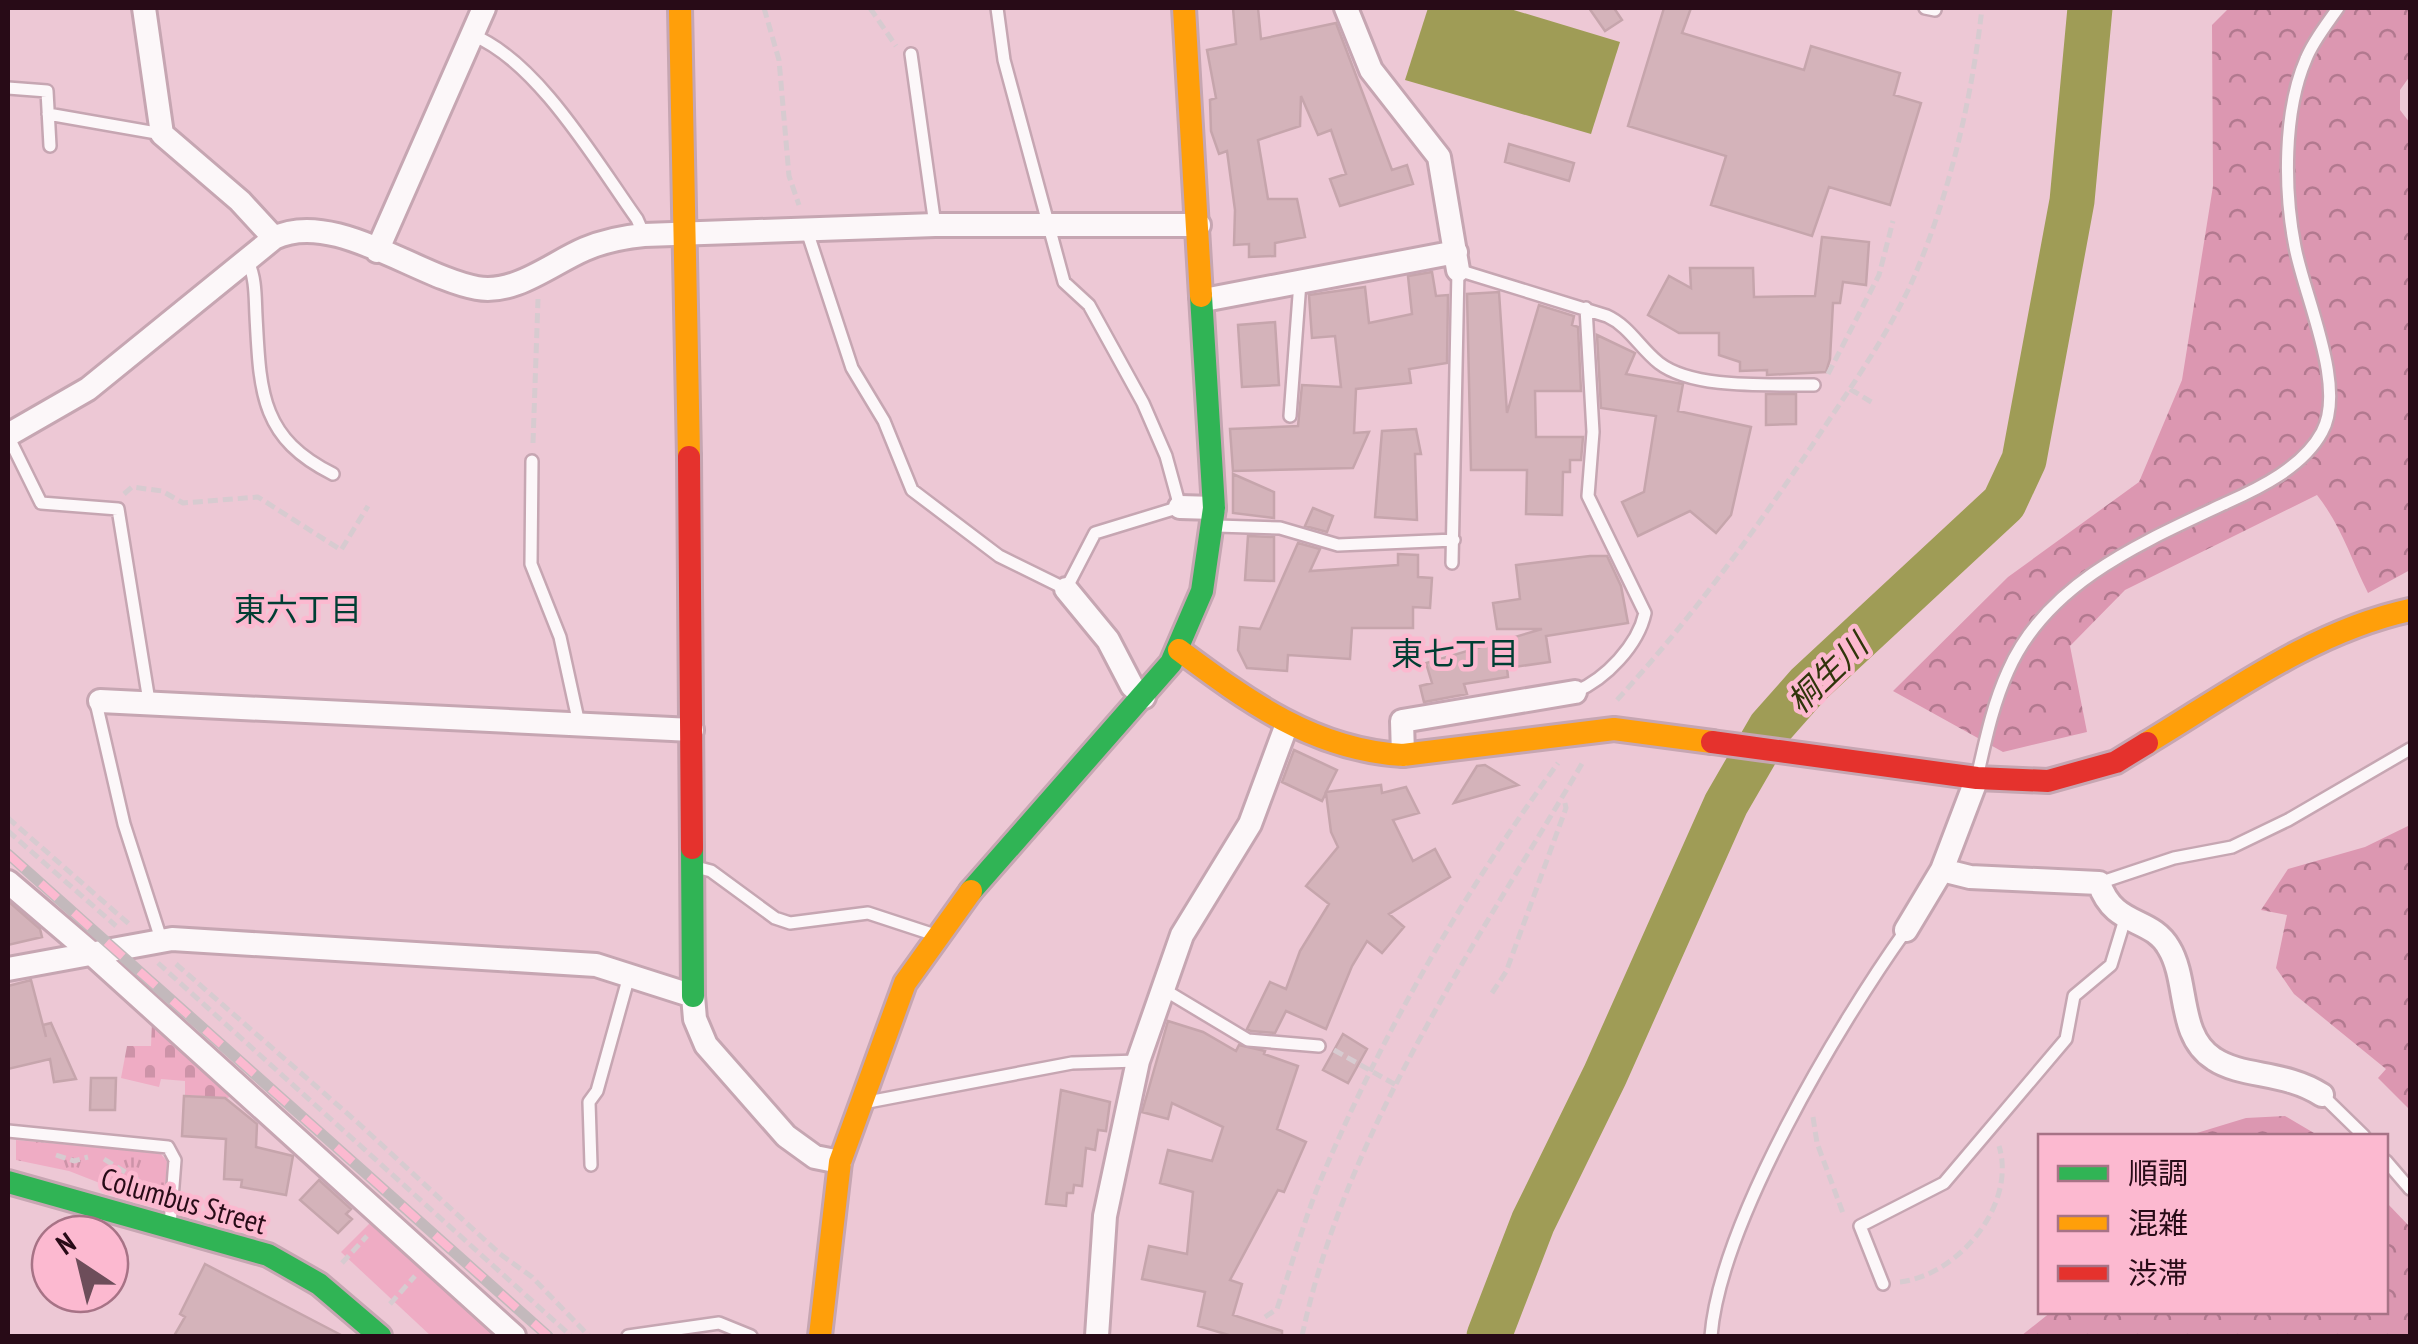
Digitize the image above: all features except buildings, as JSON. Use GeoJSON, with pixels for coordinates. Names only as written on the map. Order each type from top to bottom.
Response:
{"type":"FeatureCollection","features":[{"type":"Feature","properties":{"kind":"street"},"geometry":{"type":"LineString","coordinates":[[144,8],[162,134],[240,200],[274,238]]}},
{"type":"Feature","properties":{"kind":"street"},"geometry":{"type":"LineString","coordinates":[[377,251],[484,8]]}},
{"type":"Feature","properties":{"kind":"street"},"geometry":{"type":"LineString","coordinates":[[680,8],[688,233],[695,1019],[706,1045],[786,1136],[815,1156],[840,1162]]}},
{"type":"Feature","properties":{"kind":"street"},"geometry":{"type":"LineString","coordinates":[[820,1336],[840,1162],[859,1100],[906,983],[935,935],[1144,697],[1179,650],[1202,591],[1214,517],[1184,8]]}},
{"type":"Feature","properties":{"kind":"street"},"geometry":{"type":"LineString","coordinates":[[1204,300],[1457,260],[1439,158],[1371,70],[1346,8]]}},
{"type":"Feature","properties":{"kind":"street"},"geometry":{"type":"LineString","coordinates":[[8,436],[88,389],[274,238],[298,229],[314,229],[480,288],[536,275],[602,242],[644,234],[935,225],[1199,224]]}},
{"type":"Feature","properties":{"kind":"street"},"geometry":{"type":"LineString","coordinates":[[1180,507],[1214,517]]}},
{"type":"Feature","properties":{"kind":"street"},"geometry":{"type":"LineString","coordinates":[[1066,589],[1108,640],[1132,686],[1144,697]]}},
{"type":"Feature","properties":{"kind":"street"},"geometry":{"type":"LineString","coordinates":[[1179,650],[1287,724],[1349,751],[1403,755],[1614,729],[1970,776],[2048,781],[2116,762],[2306,647],[2373,618],[2410,610]]}},
{"type":"Feature","properties":{"kind":"street"},"geometry":{"type":"LineString","coordinates":[[1403,755],[1402,720],[1575,692]]}},
{"type":"Feature","properties":{"kind":"street"},"geometry":{"type":"LineString","coordinates":[[100,701],[692,730]]}},
{"type":"Feature","properties":{"kind":"street"},"geometry":{"type":"LineString","coordinates":[[1097,1336],[1102,1234],[1138,1061],[1182,935],[1250,824],[1287,724]]}},
{"type":"Feature","properties":{"kind":"street"},"geometry":{"type":"LineString","coordinates":[[1906,930],[1942,870],[1970,776]]}},
{"type":"Feature","properties":{"kind":"street"},"geometry":{"type":"LineString","coordinates":[[1942,870],[1970,877],[2100,883],[2110,907],[2126,920],[2154,932],[2169,948],[2190,1026],[2213,1059],[2286,1077],[2322,1095]]}},
{"type":"Feature","properties":{"kind":"street"},"geometry":{"type":"LineString","coordinates":[[8,882],[514,1336]]}},
{"type":"Feature","properties":{"kind":"street"},"geometry":{"type":"LineString","coordinates":[[8,970],[90,952],[159,950],[596,964],[630,972],[693,996]]}},
{"type":"Feature","properties":{"kind":"street","name":"Columbus Street"},"geometry":{"type":"LineString","coordinates":[[8,1182],[268,1255],[319,1284],[380,1336]]}},
{"type":"Feature","properties":{"kind":"lane"},"geometry":{"type":"LineString","coordinates":[[807,231],[852,368],[884,421],[912,490],[999,556],[1066,589],[1095,533],[1180,507],[1158,433],[1090,305],[1064,282],[1004,60],[997,8]]}},
{"type":"Feature","properties":{"kind":"lane"},"geometry":{"type":"LineString","coordinates":[[1970,776],[2009,668],[2053,604],[2115,558],[2258,488],[2297,461],[2323,431],[2329,383],[2294,245],[2290,172],[2293,106],[2306,59],[2338,8]]}},
{"type":"Feature","properties":{"kind":"lane"},"geometry":{"type":"LineString","coordinates":[[472,35],[495,47],[554,102],[638,218],[644,234]]}},
{"type":"Feature","properties":{"kind":"lane"},"geometry":{"type":"LineString","coordinates":[[911,54],[935,225]]}},
{"type":"Feature","properties":{"kind":"lane"},"geometry":{"type":"LineString","coordinates":[[8,88],[47,91],[50,146]]}},
{"type":"Feature","properties":{"kind":"lane"},"geometry":{"type":"LineString","coordinates":[[48,114],[162,134]]}},
{"type":"Feature","properties":{"kind":"lane"},"geometry":{"type":"LineString","coordinates":[[1452,562],[1457,260],[1620,322],[1667,368],[1726,383],[1819,383]]}},
{"type":"Feature","properties":{"kind":"lane"},"geometry":{"type":"LineString","coordinates":[[248,262],[253,271],[258,361],[272,421],[293,452],[333,474]]}},
{"type":"Feature","properties":{"kind":"lane"},"geometry":{"type":"LineString","coordinates":[[1290,416],[1300,282]]}},
{"type":"Feature","properties":{"kind":"lane"},"geometry":{"type":"LineString","coordinates":[[1575,692],[1618,659],[1635,640],[1645,613],[1588,496],[1593,432],[1586,308]]}},
{"type":"Feature","properties":{"kind":"lane"},"geometry":{"type":"LineString","coordinates":[[8,436],[41,503],[118,509],[149,701]]}},
{"type":"Feature","properties":{"kind":"lane"},"geometry":{"type":"LineString","coordinates":[[532,462],[532,564],[560,637],[579,724]]}},
{"type":"Feature","properties":{"kind":"lane"},"geometry":{"type":"LineString","coordinates":[[1214,517],[1280,528],[1338,545],[1454,540]]}},
{"type":"Feature","properties":{"kind":"lane"},"geometry":{"type":"LineString","coordinates":[[100,701],[97,707],[124,824],[159,950]]}},
{"type":"Feature","properties":{"kind":"lane"},"geometry":{"type":"LineString","coordinates":[[2100,883],[2174,858],[2232,846],[2288,820],[2410,749]]}},
{"type":"Feature","properties":{"kind":"lane"},"geometry":{"type":"LineString","coordinates":[[695,867],[711,871],[775,918],[790,923],[868,913],[935,935]]}},
{"type":"Feature","properties":{"kind":"lane"},"geometry":{"type":"LineString","coordinates":[[1883,1284],[1860,1226],[1944,1183],[1994,1128],[2066,1040],[2074,996],[2111,965],[2126,920]]}},
{"type":"Feature","properties":{"kind":"lane"},"geometry":{"type":"LineString","coordinates":[[1711,1336],[1727,1259],[1761,1183],[1809,1089],[1906,930]]}},
{"type":"Feature","properties":{"kind":"lane"},"geometry":{"type":"LineString","coordinates":[[591,1164],[590,1102],[597,1091],[630,972]]}},
{"type":"Feature","properties":{"kind":"lane"},"geometry":{"type":"LineString","coordinates":[[1162,988],[1248,1040],[1319,1046]]}},
{"type":"Feature","properties":{"kind":"lane"},"geometry":{"type":"LineString","coordinates":[[859,1100],[881,1102],[1072,1063],[1138,1061]]}},
{"type":"Feature","properties":{"kind":"lane"},"geometry":{"type":"LineString","coordinates":[[2322,1095],[2362,1134]]}},
{"type":"Feature","properties":{"kind":"lane"},"geometry":{"type":"LineString","coordinates":[[8,1130],[168,1147],[174,1160],[170,1225]]}},
{"type":"Feature","properties":{"kind":"lane"},"geometry":{"type":"LineString","coordinates":[[2388,1163],[2410,1190]]}},
{"type":"Feature","properties":{"kind":"lane"},"geometry":{"type":"LineString","coordinates":[[628,1336],[718,1323],[751,1336]]}},
{"type":"Feature","properties":{"kind":"path"},"geometry":{"type":"LineString","coordinates":[[764,8],[780,60],[789,176],[807,231]]}},
{"type":"Feature","properties":{"kind":"path"},"geometry":{"type":"LineString","coordinates":[[870,8],[888,39],[911,54]]}},
{"type":"Feature","properties":{"kind":"path"},"geometry":{"type":"LineString","coordinates":[[1819,383],[1879,275],[1893,221]]}},
{"type":"Feature","properties":{"kind":"path"},"geometry":{"type":"LineString","coordinates":[[532,462],[536,275]]}},
{"type":"Feature","properties":{"kind":"path"},"geometry":{"type":"LineString","coordinates":[[1850,388],[1873,404]]}},
{"type":"Feature","properties":{"kind":"path"},"geometry":{"type":"LineString","coordinates":[[107,509],[132,486],[162,491],[183,503],[258,497],[340,550],[368,506]]}},
{"type":"Feature","properties":{"kind":"path"},"geometry":{"type":"LineString","coordinates":[[1265,1317],[1277,1309],[1323,1174],[1423,972],[1501,841],[1558,762],[1566,732]]}},
{"type":"Feature","properties":{"kind":"path"},"geometry":{"type":"LineString","coordinates":[[1302,1336],[1347,1193],[1396,1085],[1586,757]]}},
{"type":"Feature","properties":{"kind":"path"},"geometry":{"type":"LineString","coordinates":[[1492,994],[1506,972],[1566,808],[1564,796]]}},
{"type":"Feature","properties":{"kind":"path"},"geometry":{"type":"LineString","coordinates":[[8,818],[134,930]]}},
{"type":"Feature","properties":{"kind":"path"},"geometry":{"type":"LineString","coordinates":[[8,832],[125,933]]}},
{"type":"Feature","properties":{"kind":"path"},"geometry":{"type":"LineString","coordinates":[[159,950],[571,1336]]}},
{"type":"Feature","properties":{"kind":"path"},"geometry":{"type":"LineString","coordinates":[[159,950],[357,1122],[500,1254],[532,1277],[589,1336]]}},
{"type":"Feature","properties":{"kind":"path"},"geometry":{"type":"LineString","coordinates":[[1319,1046],[1330,1048],[1396,1085]]}},
{"type":"Feature","properties":{"kind":"path"},"geometry":{"type":"LineString","coordinates":[[1883,1284],[1915,1280],[1930,1272],[1966,1246],[1992,1214],[2005,1176],[1994,1128]]}},
{"type":"Feature","properties":{"kind":"path"},"geometry":{"type":"LineString","coordinates":[[1817,1143],[1848,1226],[1859,1231]]}},
{"type":"Feature","properties":{"kind":"path"},"geometry":{"type":"LineString","coordinates":[[53,1154],[74,1161],[96,1156],[162,1192]]}},
{"type":"Feature","properties":{"kind":"path"},"geometry":{"type":"LineString","coordinates":[[390,1304],[417,1274]]}},
{"type":"Feature","properties":{"kind":"green space"},"geometry":{"type":"Polygon","coordinates":[[[2229,8],[2410,8],[2410,76],[2400,90],[2400,110],[2410,123],[2410,570],[2368,593],[2317,495],[2125,590],[2070,646],[2087,732],[2003,752],[1893,691],[2008,577],[2139,482],[2182,380],[2213,186],[2212,25],[2229,8]]]}},
{"type":"Feature","properties":{"kind":"green space"},"geometry":{"type":"Polygon","coordinates":[[[2410,825],[2410,1110],[2378,1078],[2386,1069],[2294,994],[2276,968],[2287,915],[2261,910],[2288,869],[2365,847],[2410,825]]]}},
{"type":"Feature","properties":{"kind":"green space"},"geometry":{"type":"Polygon","coordinates":[[[152,1022],[231,1094],[228,1098],[185,1095],[185,1081],[161,1079],[159,1087],[121,1078],[127,1046],[151,1046],[152,1022]]]}},
{"type":"Feature","properties":{"kind":"green space"},"geometry":{"type":"Polygon","coordinates":[[[2285,1116],[2316,1134],[2194,1134],[2246,1118],[2285,1116]]]}},
{"type":"Feature","properties":{"kind":"green space"},"geometry":{"type":"Polygon","coordinates":[[[16,1140],[160,1153],[167,1161],[164,1204],[156,1205],[69,1171],[16,1160],[16,1140]]]}},
{"type":"Feature","properties":{"kind":"green space"},"geometry":{"type":"Polygon","coordinates":[[[2388,1204],[2410,1227],[2410,1336],[2021,1336],[2048,1314],[2388,1314],[2388,1204]]]}},
{"type":"Feature","properties":{"kind":"green space"},"geometry":{"type":"Polygon","coordinates":[[[371,1222],[498,1336],[431,1336],[341,1252],[371,1222]]]}},
{"type":"Feature","properties":{"kind":"shaded area"},"geometry":{"type":"Polygon","coordinates":[[[1428,8],[1507,8],[1620,42],[1591,134],[1405,80],[1428,8]]]}},
{"type":"Feature","properties":{"kind":"waterway","name":"桐生川"},"geometry":{"type":"LineString","coordinates":[[1489,1336],[1533,1222],[1605,1075],[1726,804],[1770,728],[1808,685],[2004,503],[2024,460],[2072,201],[2090,8]]}},
{"type":"Feature","properties":{"kind":"railway"},"geometry":{"type":"LineString","coordinates":[[8,854],[548,1336]]}},
{"type":"Feature","properties":{"kind":"traffic: fast"},"geometry":{"type":"LineString","coordinates":[[971,891],[1171,663],[1202,591],[1214,508],[1201,296]]}},
{"type":"Feature","properties":{"kind":"traffic: fast"},"geometry":{"type":"LineString","coordinates":[[692,848],[693,996]]}},
{"type":"Feature","properties":{"kind":"traffic: fast"},"geometry":{"type":"LineString","coordinates":[[8,1182],[268,1255],[319,1284],[380,1336]]}},
{"type":"Feature","properties":{"kind":"traffic: slow"},"geometry":{"type":"LineString","coordinates":[[680,8],[689,457]]}},
{"type":"Feature","properties":{"kind":"traffic: slow"},"geometry":{"type":"LineString","coordinates":[[1184,8],[1201,296]]}},
{"type":"Feature","properties":{"kind":"traffic: slow"},"geometry":{"type":"LineString","coordinates":[[2147,743],[2306,648],[2410,610]]}},
{"type":"Feature","properties":{"kind":"traffic: slow"},"geometry":{"type":"LineString","coordinates":[[1179,650],[1284,720],[1340,744],[1371,751],[1403,755],[1614,729],[1712,742]]}},
{"type":"Feature","properties":{"kind":"traffic: slow"},"geometry":{"type":"LineString","coordinates":[[820,1336],[840,1162],[905,983],[971,891]]}},
{"type":"Feature","properties":{"kind":"traffic: jam"},"geometry":{"type":"LineString","coordinates":[[689,457],[692,848]]}},
{"type":"Feature","properties":{"kind":"traffic: jam"},"geometry":{"type":"LineString","coordinates":[[1712,742],[1977,778],[2048,781],[2116,762],[2147,743]]}},
{"type":"Feature","properties":{"kind":"district","name":"東六丁目"},"geometry":{"type":"Point","coordinates":[298,609]}},
{"type":"Feature","properties":{"kind":"district","name":"東七丁目"},"geometry":{"type":"Point","coordinates":[1455,653]}}]}
